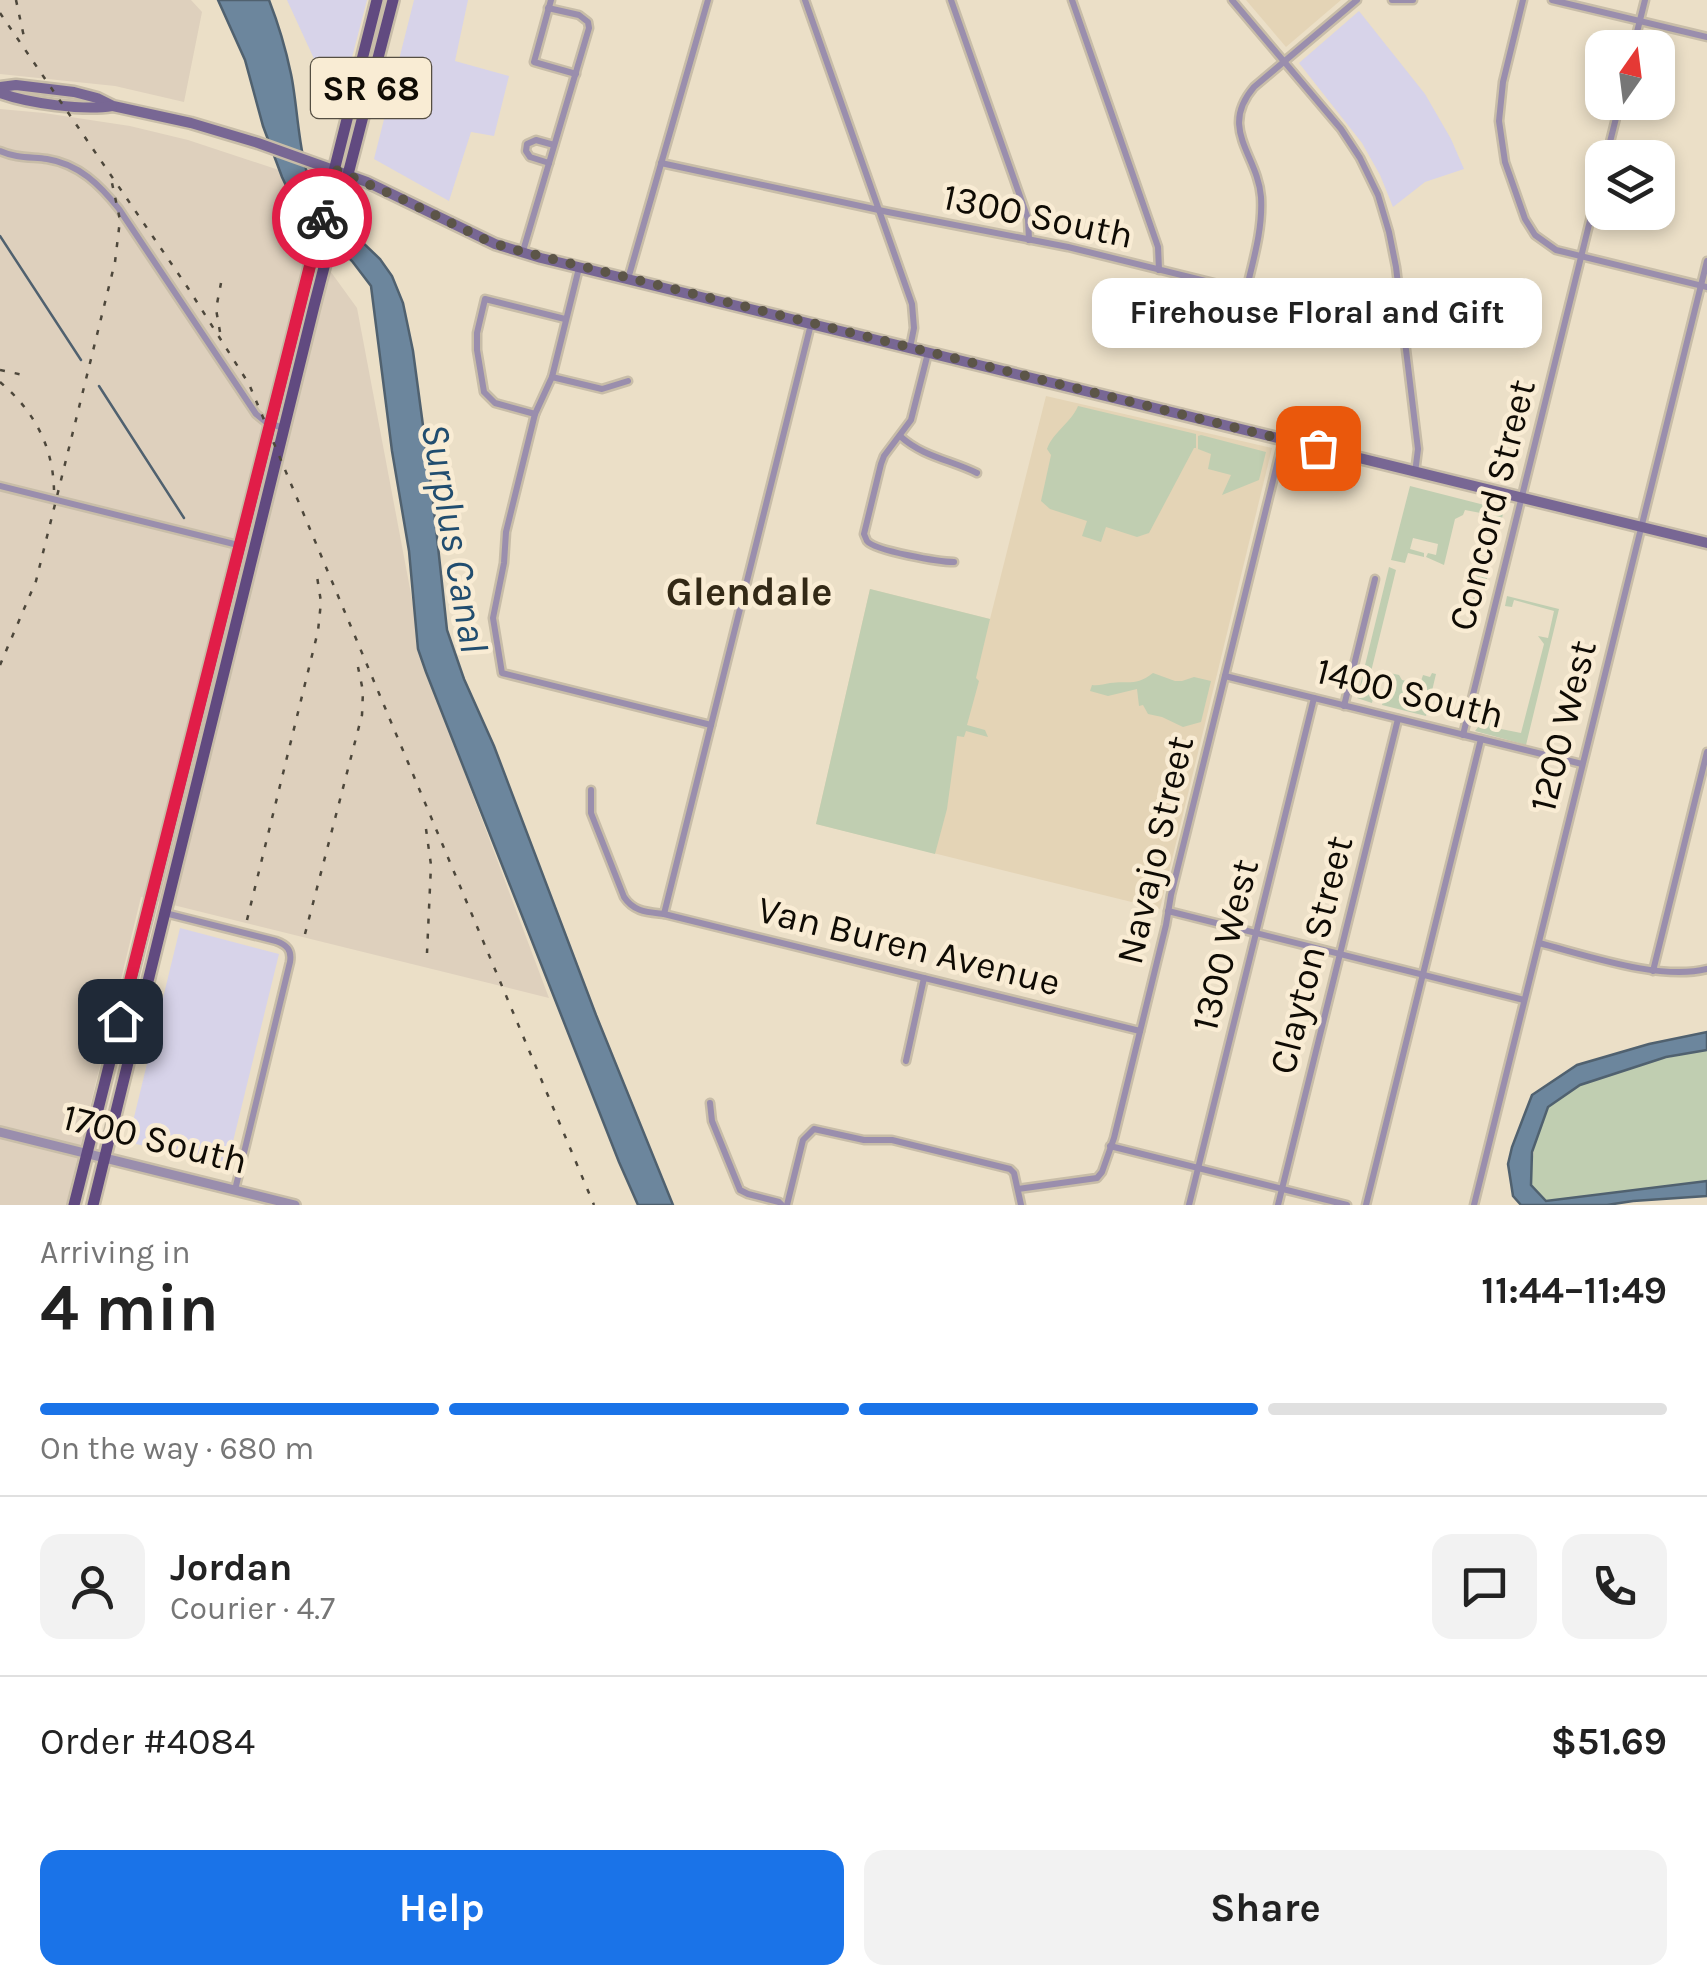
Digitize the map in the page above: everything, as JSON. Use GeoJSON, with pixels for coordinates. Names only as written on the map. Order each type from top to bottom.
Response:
{"type":"FeatureCollection","features":[{"type":"Feature","properties":{"kind":"main road","name":"SR 68"},"geometry":{"type":"LineString","coordinates":[[74,1205],[377,0]]}},
{"type":"Feature","properties":{"kind":"main road","name":"SR 68"},"geometry":{"type":"LineString","coordinates":[[92,1205],[393,0]]}},
{"type":"Feature","properties":{"kind":"main road"},"geometry":{"type":"LineString","coordinates":[[0,90],[16,98],[86,108],[113,106],[241,138],[334,169],[486,240],[523,252],[1707,543]]}},
{"type":"Feature","properties":{"kind":"street"},"geometry":{"type":"LineString","coordinates":[[628,278],[708,0]]}},
{"type":"Feature","properties":{"kind":"street"},"geometry":{"type":"LineString","coordinates":[[805,0],[913,308],[910,348]]}},
{"type":"Feature","properties":{"kind":"street"},"geometry":{"type":"LineString","coordinates":[[951,0],[1028,220],[1030,240]]}},
{"type":"Feature","properties":{"kind":"street"},"geometry":{"type":"LineString","coordinates":[[1072,0],[1158,247],[1160,270]]}},
{"type":"Feature","properties":{"kind":"street"},"geometry":{"type":"LineString","coordinates":[[1232,0],[1342,130],[1370,176],[1389,232],[1418,448],[1416,472]]}},
{"type":"Feature","properties":{"kind":"street"},"geometry":{"type":"LineString","coordinates":[[1246,291],[1260,227],[1261,195],[1240,134],[1238,118],[1242,104],[1248,93],[1357,0]]}},
{"type":"Feature","properties":{"kind":"street"},"geometry":{"type":"LineString","coordinates":[[1392,0],[1413,0]]}},
{"type":"Feature","properties":{"kind":"street"},"geometry":{"type":"LineString","coordinates":[[1523,0],[1500,102],[1500,142],[1525,219],[1535,234],[1556,250],[1704,286]]}},
{"type":"Feature","properties":{"kind":"street"},"geometry":{"type":"LineString","coordinates":[[1552,0],[1707,37]]}},
{"type":"Feature","properties":{"kind":"street"},"geometry":{"type":"LineString","coordinates":[[1638,30],[1644,0]]}},
{"type":"Feature","properties":{"kind":"street"},"geometry":{"type":"LineString","coordinates":[[523,252],[589,31],[588,22],[550,4],[534,62],[576,74]]}},
{"type":"Feature","properties":{"kind":"street"},"geometry":{"type":"LineString","coordinates":[[548,163],[530,156],[527,144],[536,140],[554,144]]}},
{"type":"Feature","properties":{"kind":"street"},"geometry":{"type":"LineString","coordinates":[[0,151],[60,162],[95,182],[118,208],[256,414],[284,428]]}},
{"type":"Feature","properties":{"kind":"street","name":"1300 South"},"geometry":{"type":"LineString","coordinates":[[661,163],[1030,240],[1403,327]]}},
{"type":"Feature","properties":{"kind":"street","name":"Concord Street"},"geometry":{"type":"LineString","coordinates":[[1463,735],[1589,230]]}},
{"type":"Feature","properties":{"kind":"street","name":"1200 West"},"geometry":{"type":"LineString","coordinates":[[1474,1205],[1704,286],[1707,261]]}},
{"type":"Feature","properties":{"kind":"street"},"geometry":{"type":"LineString","coordinates":[[580,267],[552,377],[535,414],[506,532],[504,563],[492,618],[502,673],[711,725]]}},
{"type":"Feature","properties":{"kind":"street"},"geometry":{"type":"LineString","coordinates":[[535,414],[495,402],[484,392],[476,333],[486,299],[566,319]]}},
{"type":"Feature","properties":{"kind":"street"},"geometry":{"type":"LineString","coordinates":[[664,914],[811,324]]}},
{"type":"Feature","properties":{"kind":"street"},"geometry":{"type":"LineString","coordinates":[[928,353],[914,411],[881,464],[865,527],[866,540],[935,562],[954,562]]}},
{"type":"Feature","properties":{"kind":"street"},"geometry":{"type":"LineString","coordinates":[[552,377],[602,388],[628,381]]}},
{"type":"Feature","properties":{"kind":"street"},"geometry":{"type":"LineString","coordinates":[[900,436],[926,455],[959,464],[977,474]]}},
{"type":"Feature","properties":{"kind":"street","name":"Navajo Street"},"geometry":{"type":"LineString","coordinates":[[1018,1190],[1098,1178],[1102,1172],[1140,1031],[1283,440]]}},
{"type":"Feature","properties":{"kind":"street"},"geometry":{"type":"LineString","coordinates":[[0,486],[254,549]]}},
{"type":"Feature","properties":{"kind":"street"},"geometry":{"type":"LineString","coordinates":[[1344,706],[1374,580]]}},
{"type":"Feature","properties":{"kind":"street","name":"1400 South"},"geometry":{"type":"LineString","coordinates":[[1225,676],[1582,764]]}},
{"type":"Feature","properties":{"kind":"street","name":"1300 West"},"geometry":{"type":"LineString","coordinates":[[1190,1205],[1314,698]]}},
{"type":"Feature","properties":{"kind":"street","name":"Clayton Street"},"geometry":{"type":"LineString","coordinates":[[1278,1205],[1398,719]]}},
{"type":"Feature","properties":{"kind":"street"},"geometry":{"type":"LineString","coordinates":[[1366,1205],[1480,739]]}},
{"type":"Feature","properties":{"kind":"street"},"geometry":{"type":"LineString","coordinates":[[1653,971],[1707,752]]}},
{"type":"Feature","properties":{"kind":"street","name":"Van Buren Avenue"},"geometry":{"type":"LineString","coordinates":[[592,790],[591,813],[624,897],[637,910],[1140,1031]]}},
{"type":"Feature","properties":{"kind":"street"},"geometry":{"type":"LineString","coordinates":[[1168,911],[1524,1000]]}},
{"type":"Feature","properties":{"kind":"street"},"geometry":{"type":"LineString","coordinates":[[164,913],[276,941],[289,948],[290,962],[235,1190]]}},
{"type":"Feature","properties":{"kind":"street"},"geometry":{"type":"LineString","coordinates":[[1538,943],[1653,971],[1689,973],[1707,969]]}},
{"type":"Feature","properties":{"kind":"street"},"geometry":{"type":"LineString","coordinates":[[906,1061],[924,978]]}},
{"type":"Feature","properties":{"kind":"street"},"geometry":{"type":"LineString","coordinates":[[710,1102],[712,1121],[743,1193],[784,1205],[804,1140],[814,1129],[864,1140],[892,1140],[1007,1168],[1014,1173],[1021,1205]]}},
{"type":"Feature","properties":{"kind":"street","name":"1700 South"},"geometry":{"type":"LineString","coordinates":[[0,1132],[295,1205]]}},
{"type":"Feature","properties":{"kind":"street"},"geometry":{"type":"LineString","coordinates":[[1110,1146],[1348,1205]]}},
{"type":"Feature","properties":{"kind":"shaded area"},"geometry":{"type":"Polygon","coordinates":[[[0,0],[191,0],[202,12],[184,102],[115,86],[0,74],[0,0]]]}},
{"type":"Feature","properties":{"kind":"shaded area"},"geometry":{"type":"Polygon","coordinates":[[[287,0],[367,0],[338,111],[287,0]]]}},
{"type":"Feature","properties":{"kind":"shaded area"},"geometry":{"type":"Polygon","coordinates":[[[414,0],[468,0],[455,61],[509,76],[494,136],[471,132],[449,201],[374,159],[414,0]]]}},
{"type":"Feature","properties":{"kind":"shaded area"},"geometry":{"type":"Polygon","coordinates":[[[1246,0],[1341,0],[1286,47],[1246,0]]]}},
{"type":"Feature","properties":{"kind":"shaded area"},"geometry":{"type":"Polygon","coordinates":[[[1359,11],[1425,94],[1464,169],[1425,182],[1393,207],[1362,143],[1299,63],[1359,11]]]}},
{"type":"Feature","properties":{"kind":"shaded area"},"geometry":{"type":"Polygon","coordinates":[[[0,109],[130,126],[279,170],[302,232],[357,308],[425,668],[549,998],[141,897],[66,1205],[0,1205],[0,109]]]}},
{"type":"Feature","properties":{"kind":"shaded area"},"geometry":{"type":"Polygon","coordinates":[[[1046,396],[1272,448],[1160,909],[816,824],[870,589],[990,619],[1046,396]]]}},
{"type":"Feature","properties":{"kind":"shaded area"},"geometry":{"type":"Polygon","coordinates":[[[180,928],[279,954],[227,1166],[128,1142],[180,928]]]}},
{"type":"Feature","properties":{"kind":"green space"},"geometry":{"type":"Polygon","coordinates":[[[1078,406],[1196,434],[1196,448],[1149,533],[1137,537],[1106,527],[1101,542],[1082,536],[1087,521],[1050,509],[1041,501],[1051,455],[1047,449],[1078,406]]]}},
{"type":"Feature","properties":{"kind":"green space"},"geometry":{"type":"Polygon","coordinates":[[[1201,435],[1266,452],[1259,480],[1222,495],[1231,475],[1208,469],[1211,454],[1198,449],[1201,435]]]}},
{"type":"Feature","properties":{"kind":"green space"},"geometry":{"type":"Polygon","coordinates":[[[1410,486],[1504,510],[1478,616],[1470,612],[1478,579],[1470,580],[1473,571],[1482,567],[1493,521],[1486,519],[1486,514],[1465,510],[1455,519],[1444,565],[1426,557],[1428,553],[1436,555],[1438,544],[1413,538],[1410,549],[1424,553],[1424,557],[1408,553],[1405,563],[1391,560],[1410,486]]]}},
{"type":"Feature","properties":{"kind":"green space"},"geometry":{"type":"Polygon","coordinates":[[[1389,567],[1396,570],[1366,692],[1374,692],[1372,703],[1357,698],[1389,567]]]}},
{"type":"Feature","properties":{"kind":"green space"},"geometry":{"type":"Polygon","coordinates":[[[870,589],[990,619],[967,725],[985,730],[988,737],[966,731],[964,737],[957,736],[947,809],[935,854],[816,824],[870,589]]]}},
{"type":"Feature","properties":{"kind":"green space"},"geometry":{"type":"Polygon","coordinates":[[[1507,596],[1559,609],[1526,745],[1475,731],[1486,717],[1496,723],[1496,728],[1521,733],[1544,644],[1538,636],[1548,638],[1554,611],[1514,600],[1512,607],[1505,606],[1507,596]]]}},
{"type":"Feature","properties":{"kind":"green space"},"geometry":{"type":"Polygon","coordinates":[[[1153,673],[1175,681],[1194,677],[1211,681],[1201,722],[1183,727],[1148,714],[1143,705],[1139,706],[1137,689],[1108,696],[1090,691],[1092,685],[1136,682],[1153,673]]]}},
{"type":"Feature","properties":{"kind":"green space"},"geometry":{"type":"Polygon","coordinates":[[[1390,673],[1420,684],[1423,675],[1436,674],[1426,716],[1382,705],[1390,673]]]}},
{"type":"Feature","properties":{"kind":"green space"},"geometry":{"type":"Polygon","coordinates":[[[1707,1050],[1707,1181],[1546,1201],[1531,1185],[1539,1126],[1558,1098],[1621,1070],[1707,1050]]]}},
{"type":"Feature","properties":{"kind":"water"},"geometry":{"type":"Polygon","coordinates":[[[218,0],[269,0],[289,65],[303,158],[313,189],[320,202],[380,259],[403,303],[413,351],[447,630],[673,1205],[638,1205],[426,672],[418,649],[409,551],[371,286],[352,261],[298,211],[263,126],[245,60],[218,0]]]}},
{"type":"Feature","properties":{"kind":"water"},"geometry":{"type":"Polygon","coordinates":[[[1707,1032],[1707,1050],[1666,1057],[1580,1085],[1548,1107],[1532,1152],[1531,1185],[1546,1201],[1707,1181],[1707,1196],[1607,1205],[1521,1205],[1513,1196],[1508,1164],[1532,1095],[1577,1065],[1707,1032]]]}},
{"type":"Feature","properties":{"kind":"waterway"},"geometry":{"type":"LineString","coordinates":[[0,236],[81,360]]}},
{"type":"Feature","properties":{"kind":"waterway"},"geometry":{"type":"LineString","coordinates":[[99,386],[184,518]]}},
{"type":"Feature","properties":{"kind":"railway"},"geometry":{"type":"LineString","coordinates":[[16,0],[24,37]]}},
{"type":"Feature","properties":{"kind":"railway"},"geometry":{"type":"LineString","coordinates":[[0,13],[249,384],[594,1205]]}},
{"type":"Feature","properties":{"kind":"railway"},"geometry":{"type":"LineString","coordinates":[[0,665],[36,581],[115,262],[120,220],[112,183]]}},
{"type":"Feature","properties":{"kind":"railway"},"geometry":{"type":"LineString","coordinates":[[220,332],[216,309],[221,283]]}},
{"type":"Feature","properties":{"kind":"railway"},"geometry":{"type":"LineString","coordinates":[[0,370],[28,376]]}},
{"type":"Feature","properties":{"kind":"railway"},"geometry":{"type":"LineString","coordinates":[[0,382],[22,404],[39,430],[50,458],[54,490]]}},
{"type":"Feature","properties":{"kind":"railway"},"geometry":{"type":"LineString","coordinates":[[247,920],[318,631],[321,602],[316,570]]}},
{"type":"Feature","properties":{"kind":"railway"},"geometry":{"type":"LineString","coordinates":[[305,934],[362,715],[358,667]]}},
{"type":"Feature","properties":{"kind":"railway"},"geometry":{"type":"LineString","coordinates":[[426,829],[431,865],[427,953]]}},
{"type":"Feature","properties":{"kind":"way so far"},"geometry":{"type":"LineString","coordinates":[[322,218],[334,169],[486,240],[541,258],[1318,448]]}},
{"type":"Feature","properties":{"kind":"place","name":"Firehouse Floral and Gift"},"geometry":{"type":"Point","coordinates":[1318,448]}},
{"type":"Feature","properties":{"kind":"district","name":"Glendale"},"geometry":{"type":"Point","coordinates":[749,591]}},
{"type":"Feature","properties":{"kind":"route"},"geometry":{"type":"LineString","coordinates":[[120,1021],[322,218]]}},
{"type":"Feature","properties":{"kind":"water label","name":"Surplus Canal"},"geometry":{"type":"Point","coordinates":[455,538]}}]}
